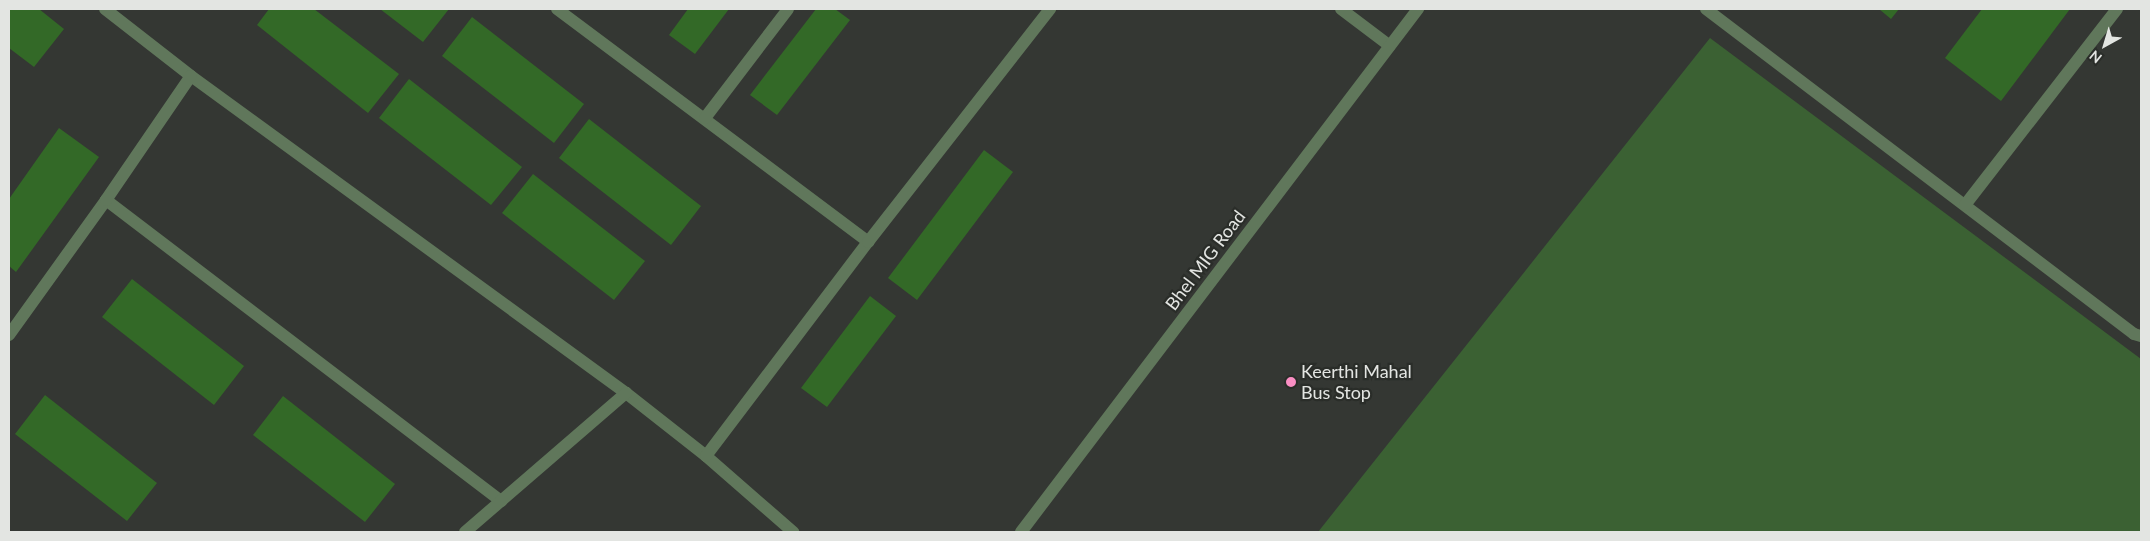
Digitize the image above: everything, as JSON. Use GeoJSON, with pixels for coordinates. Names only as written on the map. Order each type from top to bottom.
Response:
{"type":"FeatureCollection","features":[{"type":"Feature","properties":{"kind":"street"},"geometry":{"type":"LineString","coordinates":[[105,9],[191,76],[626,393],[706,456],[793,532]]}},
{"type":"Feature","properties":{"kind":"street"},"geometry":{"type":"LineString","coordinates":[[557,9],[705,118],[868,242]]}},
{"type":"Feature","properties":{"kind":"street"},"geometry":{"type":"LineString","coordinates":[[705,118],[788,9]]}},
{"type":"Feature","properties":{"kind":"street"},"geometry":{"type":"LineString","coordinates":[[706,456],[868,242],[1050,9]]}},
{"type":"Feature","properties":{"kind":"street"},"geometry":{"type":"LineString","coordinates":[[1341,9],[1390,46]]}},
{"type":"Feature","properties":{"kind":"street","name":"Bhel MIG Road"},"geometry":{"type":"LineString","coordinates":[[1021,532],[1418,9]]}},
{"type":"Feature","properties":{"kind":"street"},"geometry":{"type":"LineString","coordinates":[[1706,9],[2134,334],[2141,336]]}},
{"type":"Feature","properties":{"kind":"street"},"geometry":{"type":"LineString","coordinates":[[1965,205],[2117,9]]}},
{"type":"Feature","properties":{"kind":"street"},"geometry":{"type":"LineString","coordinates":[[9,335],[106,200],[191,76]]}},
{"type":"Feature","properties":{"kind":"street"},"geometry":{"type":"LineString","coordinates":[[106,200],[502,501]]}},
{"type":"Feature","properties":{"kind":"street"},"geometry":{"type":"LineString","coordinates":[[465,532],[626,393]]}},
{"type":"Feature","properties":{"kind":"green space"},"geometry":{"type":"Polygon","coordinates":[[[1710,38],[2141,359],[2141,532],[1318,532],[1710,38]]]}},
{"type":"Feature","properties":{"kind":"building"},"geometry":{"type":"Polygon","coordinates":[[[9,9],[39,9],[64,29],[34,67],[9,48],[9,9]]]}},
{"type":"Feature","properties":{"kind":"building"},"geometry":{"type":"Polygon","coordinates":[[[269,9],[314,9],[399,74],[368,113],[257,25],[269,9]]]}},
{"type":"Feature","properties":{"kind":"building"},"geometry":{"type":"Polygon","coordinates":[[[380,9],[449,9],[423,42],[380,9]]]}},
{"type":"Feature","properties":{"kind":"building"},"geometry":{"type":"Polygon","coordinates":[[[688,9],[729,9],[695,54],[669,35],[688,9]]]}},
{"type":"Feature","properties":{"kind":"building"},"geometry":{"type":"Polygon","coordinates":[[[816,9],[835,9],[850,20],[777,115],[750,95],[816,9]]]}},
{"type":"Feature","properties":{"kind":"building"},"geometry":{"type":"Polygon","coordinates":[[[1879,9],[1899,9],[1891,19],[1879,9]]]}},
{"type":"Feature","properties":{"kind":"building"},"geometry":{"type":"Polygon","coordinates":[[[1982,9],[2070,9],[2001,101],[1945,58],[1982,9]]]}},
{"type":"Feature","properties":{"kind":"building"},"geometry":{"type":"Polygon","coordinates":[[[472,17],[584,104],[554,143],[442,56],[472,17]]]}},
{"type":"Feature","properties":{"kind":"building"},"geometry":{"type":"Polygon","coordinates":[[[409,79],[522,167],[491,205],[379,118],[409,79]]]}},
{"type":"Feature","properties":{"kind":"building"},"geometry":{"type":"Polygon","coordinates":[[[589,119],[701,206],[671,245],[559,158],[589,119]]]}},
{"type":"Feature","properties":{"kind":"building"},"geometry":{"type":"Polygon","coordinates":[[[59,128],[99,157],[16,272],[9,266],[9,199],[59,128]]]}},
{"type":"Feature","properties":{"kind":"building"},"geometry":{"type":"Polygon","coordinates":[[[984,150],[1013,172],[917,300],[888,278],[984,150]]]}},
{"type":"Feature","properties":{"kind":"building"},"geometry":{"type":"Polygon","coordinates":[[[533,174],[645,261],[614,300],[502,213],[533,174]]]}},
{"type":"Feature","properties":{"kind":"building"},"geometry":{"type":"Polygon","coordinates":[[[132,279],[244,366],[214,405],[102,317],[132,279]]]}},
{"type":"Feature","properties":{"kind":"building"},"geometry":{"type":"Polygon","coordinates":[[[870,296],[896,316],[827,407],[801,388],[870,296]]]}},
{"type":"Feature","properties":{"kind":"building"},"geometry":{"type":"Polygon","coordinates":[[[45,395],[157,483],[127,521],[15,434],[45,395]]]}},
{"type":"Feature","properties":{"kind":"building"},"geometry":{"type":"Polygon","coordinates":[[[283,396],[395,484],[365,522],[253,435],[283,396]]]}},
{"type":"Feature","properties":{"kind":"place","name":"Keerthi Mahal Bus Stop"},"geometry":{"type":"Point","coordinates":[1291,382]}}]}
